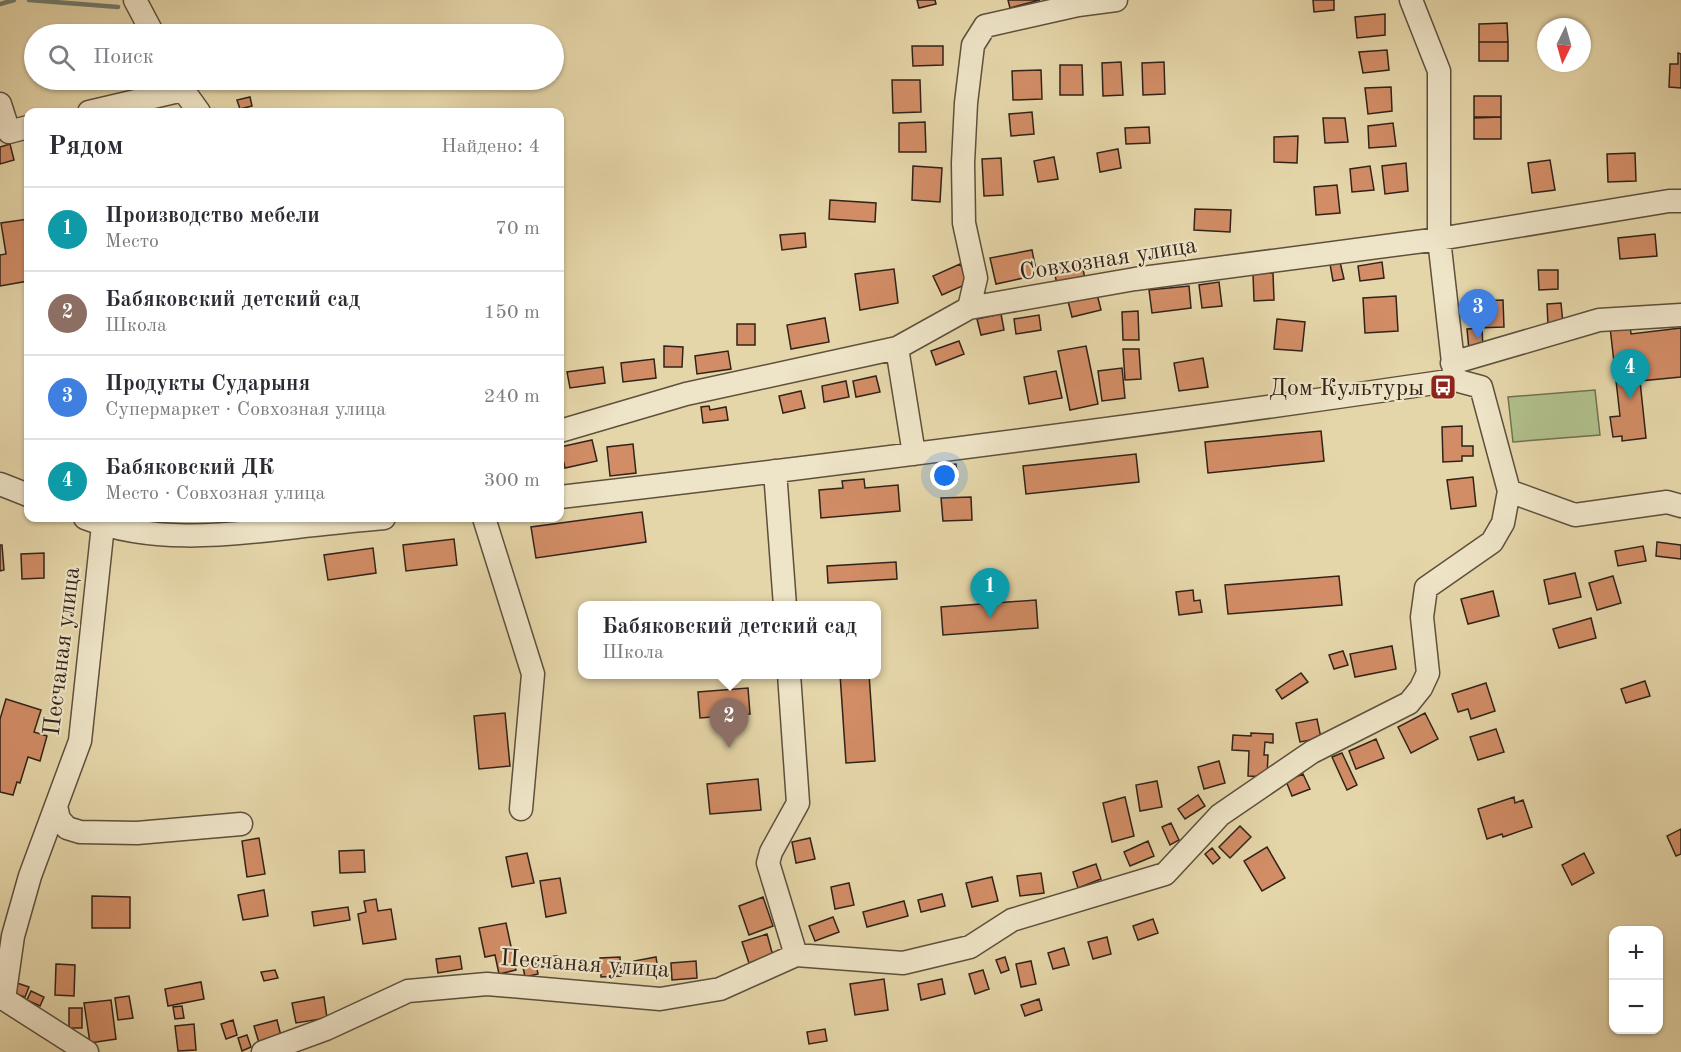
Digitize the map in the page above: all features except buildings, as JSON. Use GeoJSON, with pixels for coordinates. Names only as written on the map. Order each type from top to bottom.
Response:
{"type":"FeatureCollection","features":[{"type":"Feature","properties":{"kind":"street"},"geometry":{"type":"LineString","coordinates":[[135,0],[148,24]]}},
{"type":"Feature","properties":{"kind":"street"},"geometry":{"type":"LineString","coordinates":[[969,308],[976,278],[964,223],[963,163],[966,103],[973,45],[985,26],[1078,5],[1116,0]]}},
{"type":"Feature","properties":{"kind":"street"},"geometry":{"type":"LineString","coordinates":[[1411,0],[1439,71],[1439,239],[1454,371]]}},
{"type":"Feature","properties":{"kind":"street"},"geometry":{"type":"LineString","coordinates":[[102,108],[162,90]]}},
{"type":"Feature","properties":{"kind":"street"},"geometry":{"type":"LineString","coordinates":[[183,90],[196,108]]}},
{"type":"Feature","properties":{"kind":"street"},"geometry":{"type":"LineString","coordinates":[[0,105],[9,132],[24,128]]}},
{"type":"Feature","properties":{"kind":"street","name":"Совхозная улица"},"geometry":{"type":"LineString","coordinates":[[564,430],[686,394],[897,348],[969,308],[1135,279],[1439,239],[1681,201]]}},
{"type":"Feature","properties":{"kind":"street"},"geometry":{"type":"LineString","coordinates":[[564,497],[1226,414],[1454,371],[1599,320],[1681,315]]}},
{"type":"Feature","properties":{"kind":"street"},"geometry":{"type":"LineString","coordinates":[[897,348],[914,454]]}},
{"type":"Feature","properties":{"kind":"street"},"geometry":{"type":"LineString","coordinates":[[1454,371],[1481,387],[1509,491],[1575,515],[1667,502],[1681,506]]}},
{"type":"Feature","properties":{"kind":"street"},"geometry":{"type":"LineString","coordinates":[[776,471],[784,601]]}},
{"type":"Feature","properties":{"kind":"street"},"geometry":{"type":"LineString","coordinates":[[0,484],[24,493]]}},
{"type":"Feature","properties":{"kind":"street","name":"Песчаная улица"},"geometry":{"type":"LineString","coordinates":[[264,1052],[326,1029],[408,991],[487,984],[660,999],[720,989],[796,955],[903,963],[970,947],[1012,920],[1165,874],[1220,815],[1312,753],[1409,703],[1421,688],[1428,674],[1422,617],[1426,588],[1492,542],[1503,523],[1509,491]]}},
{"type":"Feature","properties":{"kind":"street","name":"Песчаная улица"},"geometry":{"type":"LineString","coordinates":[[87,1052],[4,999],[4,974],[30,876],[80,741],[94,522]]}},
{"type":"Feature","properties":{"kind":"street"},"geometry":{"type":"LineString","coordinates":[[98,522],[156,535],[222,536],[316,522]]}},
{"type":"Feature","properties":{"kind":"street"},"geometry":{"type":"LineString","coordinates":[[485,522],[533,674],[521,809]]}},
{"type":"Feature","properties":{"kind":"street"},"geometry":{"type":"LineString","coordinates":[[789,679],[798,803],[771,852],[768,863],[796,955]]}},
{"type":"Feature","properties":{"kind":"street"},"geometry":{"type":"LineString","coordinates":[[56,806],[59,819],[68,828],[80,832],[137,833],[241,824]]}},
{"type":"Feature","properties":{"kind":"green space"},"geometry":{"type":"Polygon","coordinates":[[[1595,390],[1600,435],[1513,442],[1508,397],[1595,390]]]}},
{"type":"Feature","properties":{"kind":"waterway"},"geometry":{"type":"LineString","coordinates":[[0,4],[14,0]]}},
{"type":"Feature","properties":{"kind":"waterway"},"geometry":{"type":"LineString","coordinates":[[29,0],[118,7]]}},
{"type":"Feature","properties":{"kind":"place","name":"Продукты Сударыня"},"geometry":{"type":"Point","coordinates":[1478,339]}},
{"type":"Feature","properties":{"kind":"place","name":"Дом Культуры"},"geometry":{"type":"Point","coordinates":[1443,387]}},
{"type":"Feature","properties":{"kind":"place","name":"Бабяковский ДК"},"geometry":{"type":"Point","coordinates":[1630,399]}},
{"type":"Feature","properties":{"kind":"place","name":"Производство мебели"},"geometry":{"type":"Point","coordinates":[990,618]}},
{"type":"Feature","properties":{"kind":"place","name":"Бабяковский детский сад"},"geometry":{"type":"Point","coordinates":[729,748]}}]}
